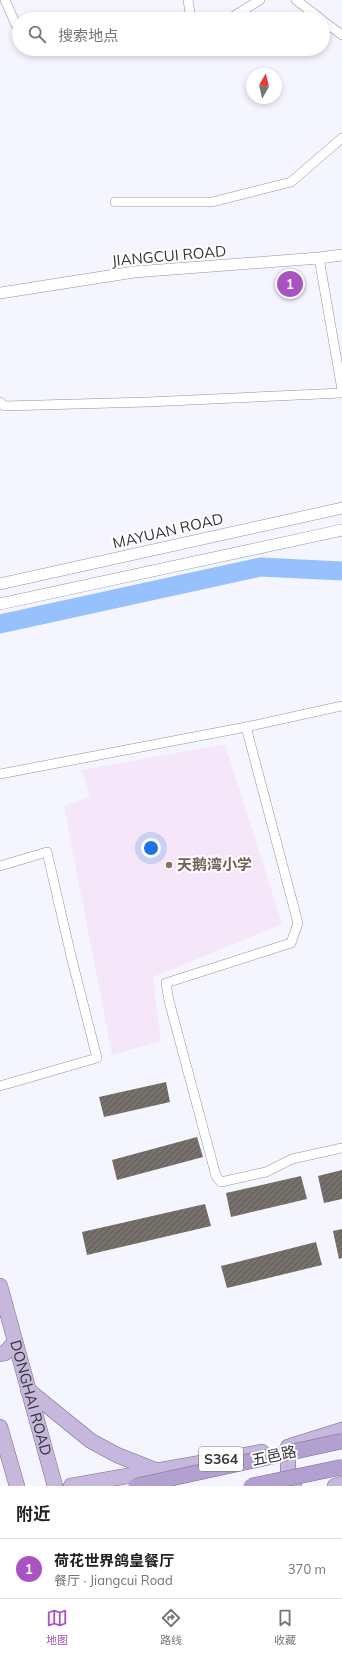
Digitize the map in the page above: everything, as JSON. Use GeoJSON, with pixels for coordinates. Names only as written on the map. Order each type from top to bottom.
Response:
{"type":"FeatureCollection","features":[{"type":"Feature","properties":{"kind":"highway","name":"五邑路"},"geometry":{"type":"LineString","coordinates":[[136,1486],[342,1441]]}},
{"type":"Feature","properties":{"kind":"highway","name":"五邑路"},"geometry":{"type":"LineString","coordinates":[[251,1486],[342,1467]]}},
{"type":"Feature","properties":{"kind":"main road","name":"DONGHAI ROAD"},"geometry":{"type":"LineString","coordinates":[[0,1286],[54,1486]]}},
{"type":"Feature","properties":{"kind":"main road"},"geometry":{"type":"LineString","coordinates":[[0,1354],[5,1353],[15,1342]]}},
{"type":"Feature","properties":{"kind":"main road"},"geometry":{"type":"LineString","coordinates":[[28,1390],[91,1441],[116,1454],[155,1470]]}},
{"type":"Feature","properties":{"kind":"main road"},"geometry":{"type":"LineString","coordinates":[[0,1426],[17,1486]]}},
{"type":"Feature","properties":{"kind":"main road","name":"S364"},"geometry":{"type":"LineString","coordinates":[[71,1486],[288,1447],[342,1430]]}},
{"type":"Feature","properties":{"kind":"main road"},"geometry":{"type":"LineString","coordinates":[[288,1447],[288,1474],[294,1486]]}},
{"type":"Feature","properties":{"kind":"main road"},"geometry":{"type":"LineString","coordinates":[[335,1486],[342,1484]]}},
{"type":"Feature","properties":{"kind":"street"},"geometry":{"type":"LineString","coordinates":[[5,0],[12,16]]}},
{"type":"Feature","properties":{"kind":"street"},"geometry":{"type":"LineString","coordinates":[[188,0],[189,12]]}},
{"type":"Feature","properties":{"kind":"street"},"geometry":{"type":"LineString","coordinates":[[240,12],[260,0]]}},
{"type":"Feature","properties":{"kind":"street"},"geometry":{"type":"LineString","coordinates":[[296,0],[312,12]]}},
{"type":"Feature","properties":{"kind":"street"},"geometry":{"type":"LineString","coordinates":[[330,26],[342,35]]}},
{"type":"Feature","properties":{"kind":"street"},"geometry":{"type":"LineString","coordinates":[[115,202],[212,202],[291,182],[342,138]]}},
{"type":"Feature","properties":{"kind":"street","name":"JIANGCUI ROAD"},"geometry":{"type":"LineString","coordinates":[[0,293],[134,272],[342,255]]}},
{"type":"Feature","properties":{"kind":"street"},"geometry":{"type":"LineString","coordinates":[[319,258],[342,390]]}},
{"type":"Feature","properties":{"kind":"street"},"geometry":{"type":"LineString","coordinates":[[0,402],[4,406],[156,402],[342,393]]}},
{"type":"Feature","properties":{"kind":"street","name":"MAYUAN ROAD"},"geometry":{"type":"LineString","coordinates":[[0,584],[342,508]]}},
{"type":"Feature","properties":{"kind":"street"},"geometry":{"type":"LineString","coordinates":[[0,604],[342,530]]}},
{"type":"Feature","properties":{"kind":"street"},"geometry":{"type":"LineString","coordinates":[[0,774],[246,727],[342,706]]}},
{"type":"Feature","properties":{"kind":"street"},"geometry":{"type":"LineString","coordinates":[[246,727],[298,923],[291,943],[166,983],[169,1001],[216,1176],[221,1182],[266,1172],[292,1159],[342,1148]]}},
{"type":"Feature","properties":{"kind":"street"},"geometry":{"type":"LineString","coordinates":[[0,866],[47,852],[71,956],[98,1058],[0,1086]]}},
{"type":"Feature","properties":{"kind":"shaded area","name":"天鹅湾小学"},"geometry":{"type":"Polygon","coordinates":[[[225,744],[282,924],[153,977],[161,1041],[112,1055],[64,806],[90,797],[82,770],[225,744]]]}},
{"type":"Feature","properties":{"kind":"building"},"geometry":{"type":"Polygon","coordinates":[[[166,1082],[170,1102],[104,1117],[99,1097],[166,1082]]]}},
{"type":"Feature","properties":{"kind":"building"},"geometry":{"type":"Polygon","coordinates":[[[197,1137],[203,1157],[117,1180],[112,1160],[197,1137]]]}},
{"type":"Feature","properties":{"kind":"building"},"geometry":{"type":"Polygon","coordinates":[[[342,1170],[342,1199],[324,1203],[318,1176],[342,1170]]]}},
{"type":"Feature","properties":{"kind":"building"},"geometry":{"type":"Polygon","coordinates":[[[301,1176],[307,1199],[231,1217],[226,1193],[301,1176]]]}},
{"type":"Feature","properties":{"kind":"building"},"geometry":{"type":"Polygon","coordinates":[[[205,1204],[211,1226],[87,1255],[82,1232],[205,1204]]]}},
{"type":"Feature","properties":{"kind":"building"},"geometry":{"type":"Polygon","coordinates":[[[342,1229],[342,1258],[339,1259],[333,1231],[342,1229]]]}},
{"type":"Feature","properties":{"kind":"building"},"geometry":{"type":"Polygon","coordinates":[[[316,1242],[322,1265],[227,1288],[221,1266],[316,1242]]]}},
{"type":"Feature","properties":{"kind":"waterway"},"geometry":{"type":"LineString","coordinates":[[0,624],[261,567],[342,571]]}},
{"type":"Feature","properties":{"kind":"place","name":"荷花世界鸽皇餐厅"},"geometry":{"type":"Point","coordinates":[290,284]}},
{"type":"Feature","properties":{"kind":"place","name":"天鹅湾小学"},"geometry":{"type":"Point","coordinates":[169,865]}}]}
